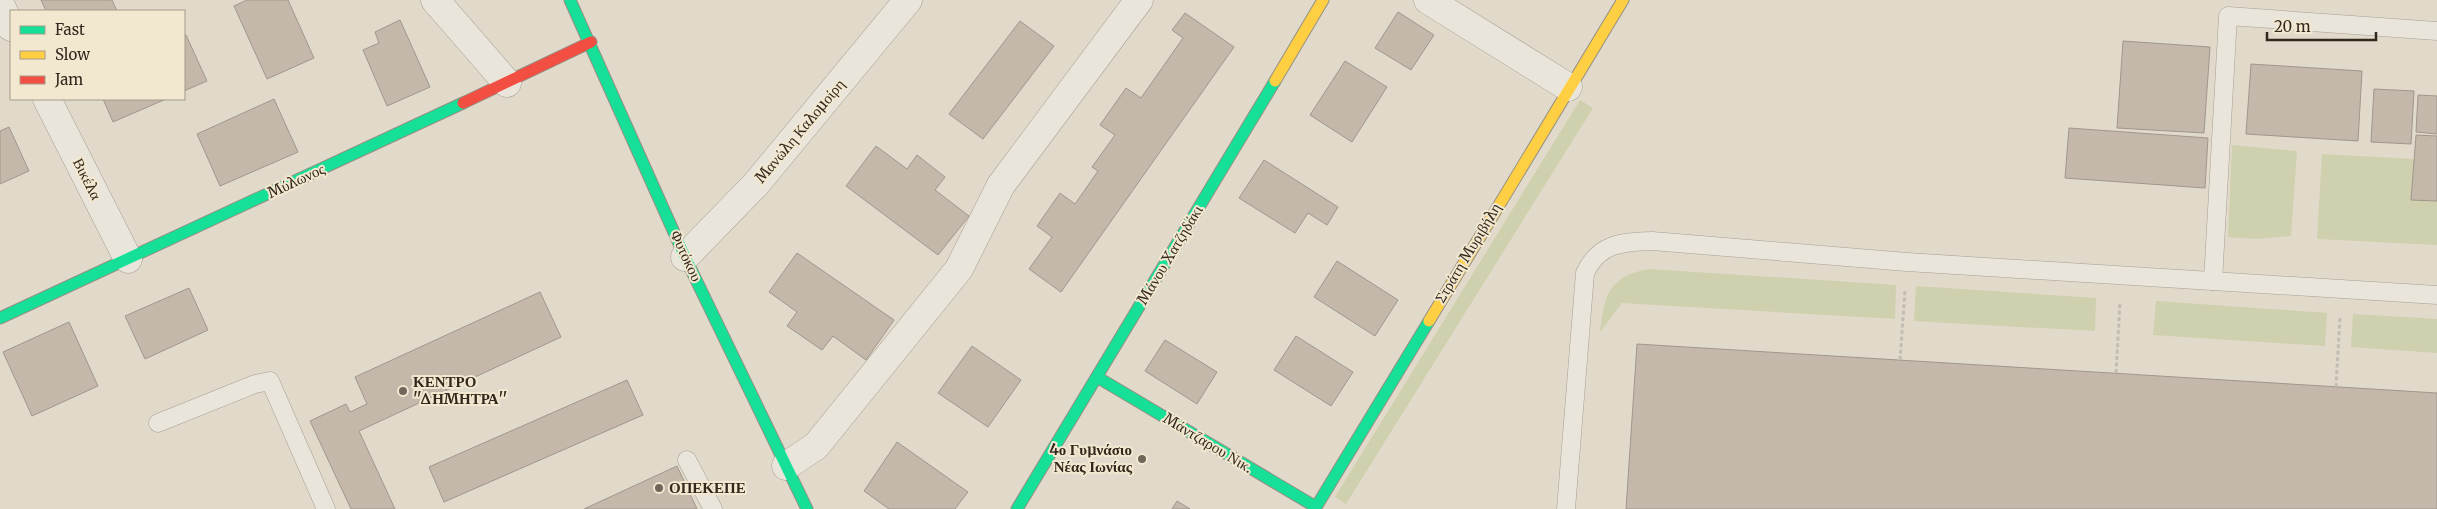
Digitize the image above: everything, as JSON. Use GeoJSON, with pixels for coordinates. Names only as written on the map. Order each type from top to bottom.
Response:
{"type":"FeatureCollection","features":[{"type":"Feature","properties":{"kind":"street"},"geometry":{"type":"LineString","coordinates":[[435,0],[507,83]]}},
{"type":"Feature","properties":{"kind":"street","name":"Φυτόκου"},"geometry":{"type":"LineString","coordinates":[[570,0],[591,42],[685,256],[807,509]]}},
{"type":"Feature","properties":{"kind":"street","name":"Μανώλη Καλομοίρη"},"geometry":{"type":"LineString","coordinates":[[685,256],[756,184],[908,0]]}},
{"type":"Feature","properties":{"kind":"street"},"geometry":{"type":"LineString","coordinates":[[786,466],[816,446],[959,269],[1001,185],[1139,0]]}},
{"type":"Feature","properties":{"kind":"street","name":"Μάνου Χατζηδάκι"},"geometry":{"type":"LineString","coordinates":[[1017,509],[1323,0]]}},
{"type":"Feature","properties":{"kind":"street"},"geometry":{"type":"LineString","coordinates":[[1428,0],[1568,87]]}},
{"type":"Feature","properties":{"kind":"street","name":"Στράτη Μυριβήλη"},"geometry":{"type":"LineString","coordinates":[[1318,508],[1568,87],[1623,0]]}},
{"type":"Feature","properties":{"kind":"street"},"geometry":{"type":"LineString","coordinates":[[0,4],[10,25]]}},
{"type":"Feature","properties":{"kind":"street","name":"Μύλωνος"},"geometry":{"type":"LineString","coordinates":[[0,318],[507,83],[591,42]]}},
{"type":"Feature","properties":{"kind":"street","name":"Βικέλα"},"geometry":{"type":"LineString","coordinates":[[48,100],[128,259]]}},
{"type":"Feature","properties":{"kind":"street","name":"Μάντζαρου Νικ."},"geometry":{"type":"LineString","coordinates":[[1097,377],[1318,508]]}},
{"type":"Feature","properties":{"kind":"lane"},"geometry":{"type":"LineString","coordinates":[[2213,281],[2228,16],[2437,30]]}},
{"type":"Feature","properties":{"kind":"lane"},"geometry":{"type":"LineString","coordinates":[[1566,509],[1585,273],[1591,259],[1598,252],[1623,243],[1652,241],[1907,262],[2437,295]]}},
{"type":"Feature","properties":{"kind":"lane"},"geometry":{"type":"LineString","coordinates":[[158,423],[255,384],[270,381],[326,509]]}},
{"type":"Feature","properties":{"kind":"lane"},"geometry":{"type":"LineString","coordinates":[[688,460],[713,509]]}},
{"type":"Feature","properties":{"kind":"path"},"geometry":{"type":"LineString","coordinates":[[1900,360],[1907,262]]}},
{"type":"Feature","properties":{"kind":"path"},"geometry":{"type":"LineString","coordinates":[[2116,373],[2122,275]]}},
{"type":"Feature","properties":{"kind":"path"},"geometry":{"type":"LineString","coordinates":[[2336,387],[2342,290]]}},
{"type":"Feature","properties":{"kind":"green space"},"geometry":{"type":"Polygon","coordinates":[[[1580,100],[1593,108],[1346,504],[1335,497],[1580,100]]]}},
{"type":"Feature","properties":{"kind":"green space"},"geometry":{"type":"Polygon","coordinates":[[[2232,145],[2297,151],[2291,236],[2256,239],[2228,237],[2232,145]]]}},
{"type":"Feature","properties":{"kind":"green space"},"geometry":{"type":"Polygon","coordinates":[[[2322,154],[2414,159],[2412,200],[2437,201],[2437,245],[2317,239],[2322,154]]]}},
{"type":"Feature","properties":{"kind":"green space"},"geometry":{"type":"Polygon","coordinates":[[[1649,269],[1896,285],[1895,319],[1622,303],[1600,332],[1607,298],[1616,283],[1635,272],[1649,269]]]}},
{"type":"Feature","properties":{"kind":"green space"},"geometry":{"type":"Polygon","coordinates":[[[1916,286],[2096,298],[2095,331],[1914,321],[1916,286]]]}},
{"type":"Feature","properties":{"kind":"green space"},"geometry":{"type":"Polygon","coordinates":[[[2156,301],[2327,313],[2325,346],[2153,335],[2156,301]]]}},
{"type":"Feature","properties":{"kind":"green space"},"geometry":{"type":"Polygon","coordinates":[[[2353,314],[2437,319],[2437,353],[2351,347],[2353,314]]]}},
{"type":"Feature","properties":{"kind":"building"},"geometry":{"type":"Polygon","coordinates":[[[41,0],[112,0],[117,10],[46,10],[41,0]]]}},
{"type":"Feature","properties":{"kind":"building"},"geometry":{"type":"Polygon","coordinates":[[[247,0],[288,0],[314,58],[267,79],[234,6],[247,0]]]}},
{"type":"Feature","properties":{"kind":"building"},"geometry":{"type":"Polygon","coordinates":[[[1398,12],[1434,35],[1411,70],[1375,48],[1398,12]]]}},
{"type":"Feature","properties":{"kind":"building"},"geometry":{"type":"Polygon","coordinates":[[[1185,13],[1234,47],[1061,292],[1029,269],[1052,237],[1037,226],[1060,193],[1075,204],[1098,171],[1092,167],[1115,135],[1100,125],[1126,88],[1141,98],[1183,38],[1172,30],[1185,13]]]}},
{"type":"Feature","properties":{"kind":"building"},"geometry":{"type":"Polygon","coordinates":[[[400,20],[430,87],[387,106],[363,50],[379,43],[375,32],[400,20]]]}},
{"type":"Feature","properties":{"kind":"building"},"geometry":{"type":"Polygon","coordinates":[[[1020,21],[1054,46],[983,139],[949,114],[1020,21]]]}},
{"type":"Feature","properties":{"kind":"building"},"geometry":{"type":"Polygon","coordinates":[[[185,36],[207,81],[185,91],[185,36]]]}},
{"type":"Feature","properties":{"kind":"building"},"geometry":{"type":"Polygon","coordinates":[[[2123,41],[2210,47],[2204,133],[2117,128],[2123,41]]]}},
{"type":"Feature","properties":{"kind":"building"},"geometry":{"type":"Polygon","coordinates":[[[1345,61],[1387,87],[1352,142],[1310,115],[1345,61]]]}},
{"type":"Feature","properties":{"kind":"building"},"geometry":{"type":"Polygon","coordinates":[[[2251,64],[2362,71],[2358,141],[2246,134],[2251,64]]]}},
{"type":"Feature","properties":{"kind":"building"},"geometry":{"type":"Polygon","coordinates":[[[2374,89],[2414,91],[2411,144],[2371,142],[2374,89]]]}},
{"type":"Feature","properties":{"kind":"building"},"geometry":{"type":"Polygon","coordinates":[[[2418,95],[2437,96],[2437,134],[2416,132],[2418,95]]]}},
{"type":"Feature","properties":{"kind":"building"},"geometry":{"type":"Polygon","coordinates":[[[274,99],[298,152],[220,186],[197,134],[274,99]]]}},
{"type":"Feature","properties":{"kind":"building"},"geometry":{"type":"Polygon","coordinates":[[[103,100],[164,100],[113,122],[103,100]]]}},
{"type":"Feature","properties":{"kind":"building"},"geometry":{"type":"Polygon","coordinates":[[[9,127],[29,171],[0,184],[0,131],[9,127]]]}},
{"type":"Feature","properties":{"kind":"building"},"geometry":{"type":"Polygon","coordinates":[[[2069,128],[2208,138],[2205,188],[2065,178],[2069,128]]]}},
{"type":"Feature","properties":{"kind":"building"},"geometry":{"type":"Polygon","coordinates":[[[2416,135],[2437,136],[2437,201],[2411,200],[2416,135]]]}},
{"type":"Feature","properties":{"kind":"building"},"geometry":{"type":"Polygon","coordinates":[[[876,146],[907,169],[917,155],[945,177],[935,190],[969,216],[938,255],[846,186],[876,146]]]}},
{"type":"Feature","properties":{"kind":"building"},"geometry":{"type":"Polygon","coordinates":[[[1264,160],[1338,207],[1327,225],[1308,213],[1295,233],[1239,198],[1264,160]]]}},
{"type":"Feature","properties":{"kind":"building"},"geometry":{"type":"Polygon","coordinates":[[[797,253],[894,320],[866,360],[833,336],[822,350],[787,326],[797,312],[769,292],[797,253]]]}},
{"type":"Feature","properties":{"kind":"building"},"geometry":{"type":"Polygon","coordinates":[[[1337,261],[1398,300],[1375,336],[1314,297],[1337,261]]]}},
{"type":"Feature","properties":{"kind":"building"},"geometry":{"type":"Polygon","coordinates":[[[189,288],[208,330],[145,359],[125,316],[189,288]]]}},
{"type":"Feature","properties":{"kind":"building","name":"ΚΕΝΤΡΟ ''ΔΗΜΗΤΡΑ''"},"geometry":{"type":"Polygon","coordinates":[[[540,292],[561,337],[359,431],[395,509],[351,509],[310,421],[346,404],[350,412],[367,404],[355,377],[540,292]]]}},
{"type":"Feature","properties":{"kind":"building"},"geometry":{"type":"Polygon","coordinates":[[[69,322],[98,386],[32,416],[3,352],[69,322]]]}},
{"type":"Feature","properties":{"kind":"building"},"geometry":{"type":"Polygon","coordinates":[[[1296,336],[1353,372],[1331,406],[1274,370],[1296,336]]]}},
{"type":"Feature","properties":{"kind":"building"},"geometry":{"type":"Polygon","coordinates":[[[1165,340],[1217,372],[1197,404],[1145,371],[1165,340]]]}},
{"type":"Feature","properties":{"kind":"building"},"geometry":{"type":"Polygon","coordinates":[[[1637,344],[2437,393],[2437,509],[1626,509],[1637,344]]]}},
{"type":"Feature","properties":{"kind":"building"},"geometry":{"type":"Polygon","coordinates":[[[972,346],[1021,380],[988,427],[938,393],[972,346]]]}},
{"type":"Feature","properties":{"kind":"building"},"geometry":{"type":"Polygon","coordinates":[[[627,380],[643,415],[444,502],[429,467],[627,380]]]}},
{"type":"Feature","properties":{"kind":"building"},"geometry":{"type":"Polygon","coordinates":[[[897,442],[968,492],[955,509],[889,509],[864,491],[897,442]]]}},
{"type":"Feature","properties":{"kind":"building","name":"ΟΠΕΚΕΠΕ"},"geometry":{"type":"Polygon","coordinates":[[[677,466],[697,509],[584,509],[677,466]]]}},
{"type":"Feature","properties":{"kind":"building"},"geometry":{"type":"Polygon","coordinates":[[[1177,501],[1190,509],[1172,509],[1177,501]]]}},
{"type":"Feature","properties":{"kind":"traffic: fast"},"geometry":{"type":"LineString","coordinates":[[570,0],[685,257],[807,509]]}},
{"type":"Feature","properties":{"kind":"traffic: fast"},"geometry":{"type":"LineString","coordinates":[[1017,509],[1275,81]]}},
{"type":"Feature","properties":{"kind":"traffic: fast"},"geometry":{"type":"LineString","coordinates":[[0,318],[463,103]]}},
{"type":"Feature","properties":{"kind":"traffic: fast"},"geometry":{"type":"LineString","coordinates":[[1097,377],[1316,507],[1429,321]]}},
{"type":"Feature","properties":{"kind":"traffic: slow"},"geometry":{"type":"LineString","coordinates":[[1275,81],[1323,0]]}},
{"type":"Feature","properties":{"kind":"traffic: slow"},"geometry":{"type":"LineString","coordinates":[[1429,321],[1623,0]]}},
{"type":"Feature","properties":{"kind":"traffic: jam"},"geometry":{"type":"LineString","coordinates":[[463,103],[591,42]]}},
{"type":"Feature","properties":{"kind":"place","name":"ΚΕΝΤΡΟ ''ΔΗΜΗΤΡΑ''"},"geometry":{"type":"Point","coordinates":[403,391]}},
{"type":"Feature","properties":{"kind":"place","name":"4ο Γυμνάσιο Νέας Ιωνίας"},"geometry":{"type":"Point","coordinates":[1142,459]}},
{"type":"Feature","properties":{"kind":"place","name":"ΟΠΕΚΕΠΕ"},"geometry":{"type":"Point","coordinates":[659,488]}}]}
